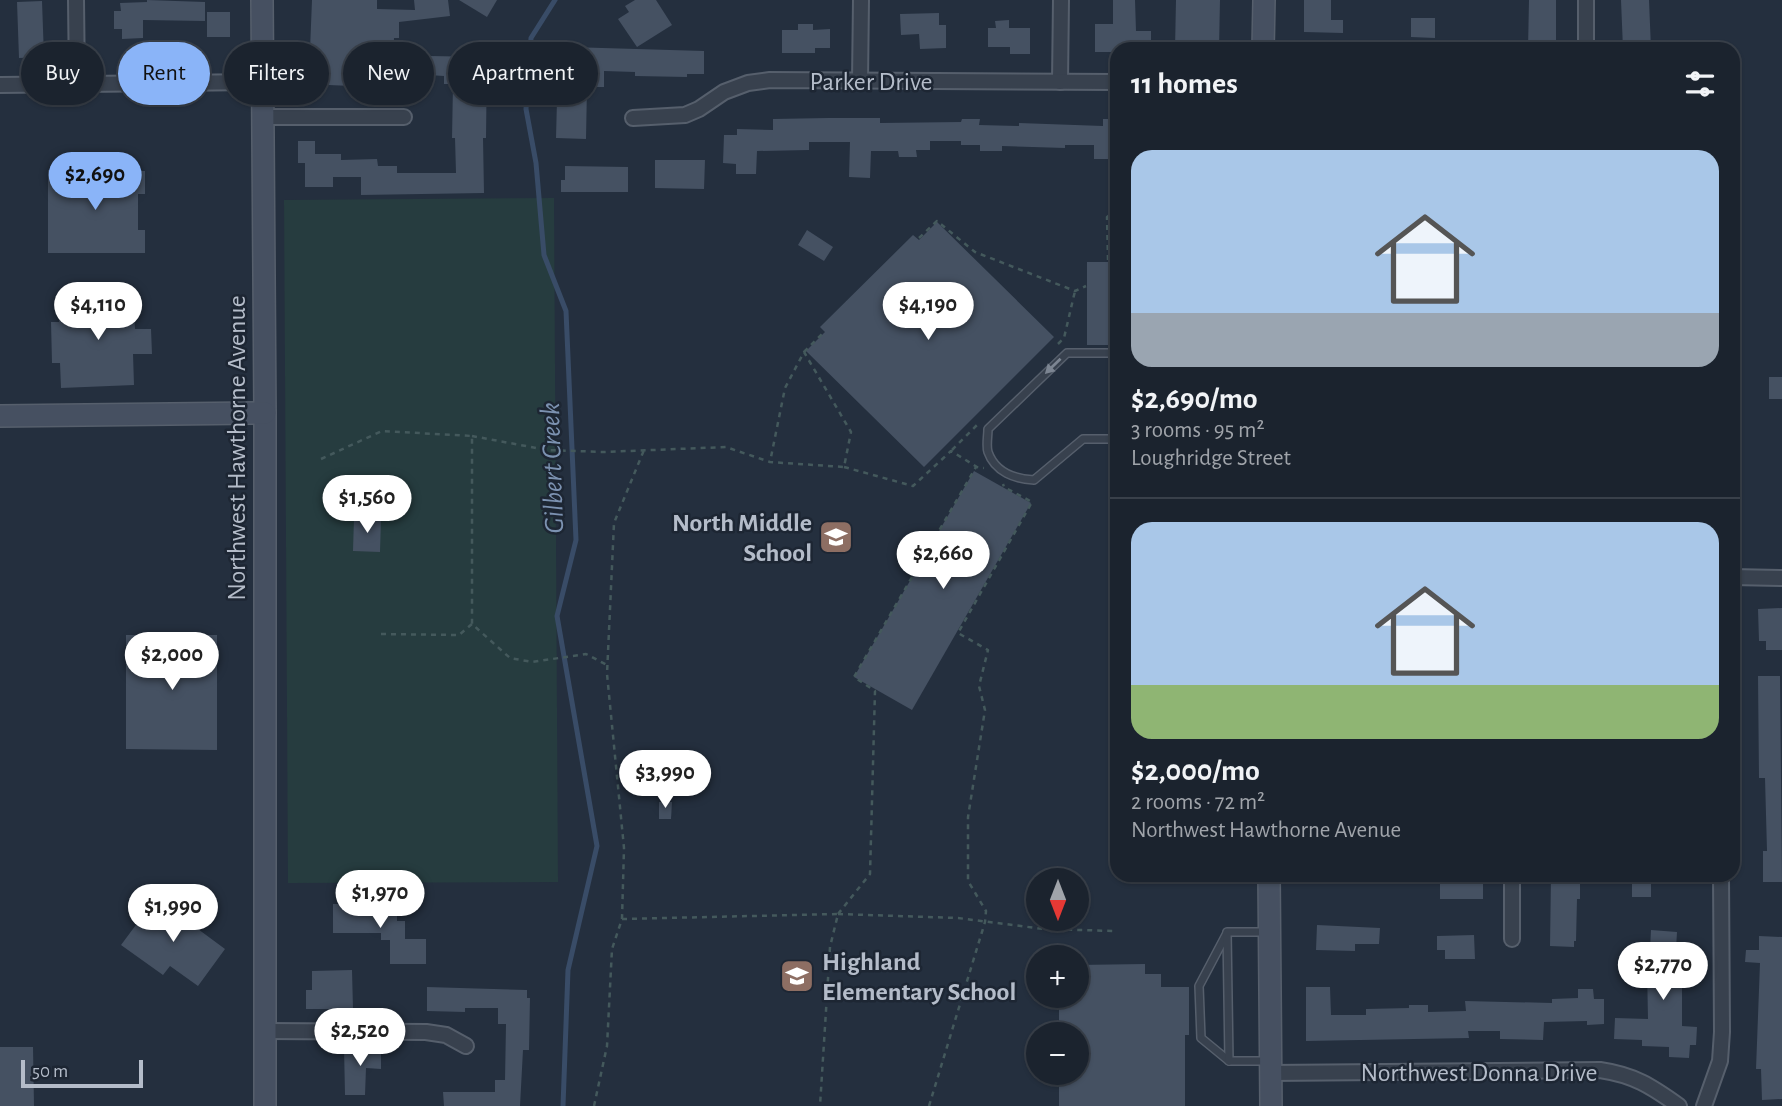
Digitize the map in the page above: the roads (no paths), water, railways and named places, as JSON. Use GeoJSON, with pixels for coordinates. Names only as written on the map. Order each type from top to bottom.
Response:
{"type":"FeatureCollection","features":[{"type":"Feature","properties":{"kind":"street"},"geometry":{"type":"LineString","coordinates":[[76,0],[76,42]]}},
{"type":"Feature","properties":{"kind":"street","name":"Northwest Hawthorne Avenue"},"geometry":{"type":"LineString","coordinates":[[262,0],[262,42]]}},
{"type":"Feature","properties":{"kind":"street"},"geometry":{"type":"LineString","coordinates":[[860,0],[860,81]]}},
{"type":"Feature","properties":{"kind":"street"},"geometry":{"type":"LineString","coordinates":[[1060,0],[1060,82]]}},
{"type":"Feature","properties":{"kind":"street"},"geometry":{"type":"LineString","coordinates":[[1263,42],[1264,0]]}},
{"type":"Feature","properties":{"kind":"street"},"geometry":{"type":"LineString","coordinates":[[1586,0],[1586,42]]}},
{"type":"Feature","properties":{"kind":"street","name":"Parker Drive"},"geometry":{"type":"LineString","coordinates":[[633,118],[685,115],[724,92],[748,83],[771,80],[1110,82]]}},
{"type":"Feature","properties":{"kind":"street"},"geometry":{"type":"LineString","coordinates":[[104,84],[224,82]]}},
{"type":"Feature","properties":{"kind":"street"},"geometry":{"type":"LineString","coordinates":[[0,85],[21,85]]}},
{"type":"Feature","properties":{"kind":"street","name":"Northwest Hawthorne Avenue"},"geometry":{"type":"LineString","coordinates":[[262,105],[265,1106]]}},
{"type":"Feature","properties":{"kind":"street"},"geometry":{"type":"LineString","coordinates":[[262,117],[404,117]]}},
{"type":"Feature","properties":{"kind":"street"},"geometry":{"type":"LineString","coordinates":[[0,416],[265,413]]}},
{"type":"Feature","properties":{"kind":"street"},"geometry":{"type":"LineString","coordinates":[[1740,577],[1782,578]]}},
{"type":"Feature","properties":{"kind":"street"},"geometry":{"type":"LineString","coordinates":[[1269,882],[1271,1106]]}},
{"type":"Feature","properties":{"kind":"street"},"geometry":{"type":"LineString","coordinates":[[1512,882],[1512,939]]}},
{"type":"Feature","properties":{"kind":"street"},"geometry":{"type":"LineString","coordinates":[[1704,1106],[1720,1061],[1721,882]]}},
{"type":"Feature","properties":{"kind":"street"},"geometry":{"type":"LineString","coordinates":[[266,1031],[426,1031],[446,1035],[466,1046]]}},
{"type":"Feature","properties":{"kind":"street","name":"Northwest Donna Drive"},"geometry":{"type":"LineString","coordinates":[[1270,1067],[1600,1070],[1623,1073],[1647,1083],[1679,1106]]}},
{"type":"Feature","properties":{"kind":"lane"},"geometry":{"type":"LineString","coordinates":[[1110,353],[1067,353],[988,429],[988,452],[1000,469],[1015,479],[1034,480],[1083,439],[1110,439]]}},
{"type":"Feature","properties":{"kind":"lane"},"geometry":{"type":"LineString","coordinates":[[1227,932],[1269,932]]}},
{"type":"Feature","properties":{"kind":"lane"},"geometry":{"type":"LineString","coordinates":[[1227,932],[1229,1061]]}},
{"type":"Feature","properties":{"kind":"lane"},"geometry":{"type":"LineString","coordinates":[[1227,932],[1199,986],[1201,1038],[1229,1061],[1270,1067]]}},
{"type":"Feature","properties":{"kind":"waterway","name":"Gilbert Creek"},"geometry":{"type":"LineString","coordinates":[[555,0],[531,38],[526,109],[536,163],[544,255],[566,311],[576,540],[557,616],[597,846],[568,970],[563,1106]]}},
{"type":"Feature","properties":{"kind":"place","name":"North Middle School"},"geometry":{"type":"Point","coordinates":[836,537]}},
{"type":"Feature","properties":{"kind":"place","name":"Highland Elementary School"},"geometry":{"type":"Point","coordinates":[797,976]}}]}
